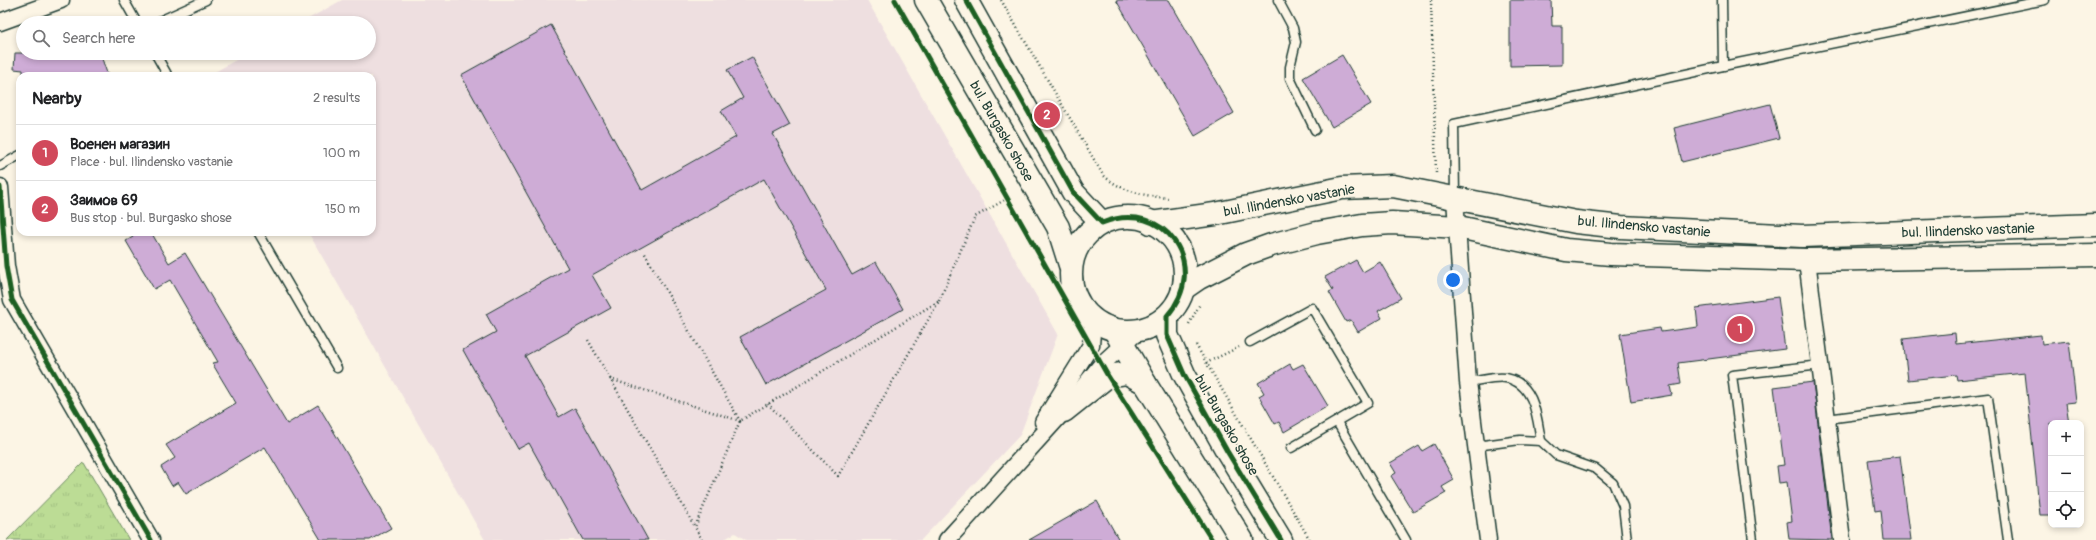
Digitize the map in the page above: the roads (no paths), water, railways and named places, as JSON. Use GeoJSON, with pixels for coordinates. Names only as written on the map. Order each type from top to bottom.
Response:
{"type":"FeatureCollection","features":[{"type":"Feature","properties":{"kind":"main road","name":"bul. Burgasko shose"},"geometry":{"type":"LineString","coordinates":[[926,0],[1058,227],[1070,265]]}},
{"type":"Feature","properties":{"kind":"main road"},"geometry":{"type":"LineString","coordinates":[[966,0],[1073,192],[1102,223]]}},
{"type":"Feature","properties":{"kind":"main road","name":"bul. Ilindensko vastanie"},"geometry":{"type":"LineString","coordinates":[[1151,222],[1215,214],[1342,188],[1393,186],[1455,189],[1576,222],[1621,227],[1802,236],[2096,224]]}},
{"type":"Feature","properties":{"kind":"main road"},"geometry":{"type":"LineString","coordinates":[[1125,336],[1153,326],[1167,316],[1176,305],[1183,289],[1185,269],[1179,248],[1165,231],[1151,222],[1135,217],[1124,217],[1102,223],[1087,234],[1076,248],[1070,265],[1074,295],[1082,309],[1093,320],[1125,336],[1145,383],[1242,540]]}},
{"type":"Feature","properties":{"kind":"main road","name":"bul. Ilindensko vastanie"},"geometry":{"type":"LineString","coordinates":[[1183,289],[1199,278],[1246,254],[1271,245],[1316,233],[1362,225],[1392,223],[1458,227],[1566,250],[1807,260],[2096,255]]}},
{"type":"Feature","properties":{"kind":"main road","name":"bul. Burgasko shose"},"geometry":{"type":"LineString","coordinates":[[1167,316],[1167,335],[1184,374],[1281,540]]}},
{"type":"Feature","properties":{"kind":"main road"},"geometry":{"type":"LineString","coordinates":[[1064,411],[1108,376],[1127,373],[1145,383]]}},
{"type":"Feature","properties":{"kind":"street"},"geometry":{"type":"LineString","coordinates":[[17,16],[61,0]]}},
{"type":"Feature","properties":{"kind":"street"},"geometry":{"type":"LineString","coordinates":[[0,22],[16,16]]}},
{"type":"Feature","properties":{"kind":"street"},"geometry":{"type":"LineString","coordinates":[[0,187],[6,266],[12,300],[151,540]]}},
{"type":"Feature","properties":{"kind":"street"},"geometry":{"type":"LineString","coordinates":[[1455,189],[1468,382],[1488,540]]}},
{"type":"Feature","properties":{"kind":"street"},"geometry":{"type":"LineString","coordinates":[[1807,260],[1842,540]]}},
{"type":"Feature","properties":{"kind":"street"},"geometry":{"type":"LineString","coordinates":[[1019,461],[1091,346],[1093,320]]}},
{"type":"Feature","properties":{"kind":"street"},"geometry":{"type":"LineString","coordinates":[[947,540],[1064,411],[1125,336]]}},
{"type":"Feature","properties":{"kind":"lane"},"geometry":{"type":"LineString","coordinates":[[124,0],[133,16]]}},
{"type":"Feature","properties":{"kind":"lane"},"geometry":{"type":"LineString","coordinates":[[170,16],[206,0]]}},
{"type":"Feature","properties":{"kind":"lane"},"geometry":{"type":"LineString","coordinates":[[1278,0],[1293,28],[1296,42],[1290,67],[1290,78],[1315,130]]}},
{"type":"Feature","properties":{"kind":"lane"},"geometry":{"type":"LineString","coordinates":[[1722,0],[1723,66]]}},
{"type":"Feature","properties":{"kind":"lane"},"geometry":{"type":"LineString","coordinates":[[1455,189],[1454,124],[1723,66],[2045,0]]}},
{"type":"Feature","properties":{"kind":"lane"},"geometry":{"type":"LineString","coordinates":[[159,60],[166,72]]}},
{"type":"Feature","properties":{"kind":"lane"},"geometry":{"type":"LineString","coordinates":[[0,166],[16,157]]}},
{"type":"Feature","properties":{"kind":"lane"},"geometry":{"type":"LineString","coordinates":[[260,236],[337,368]]}},
{"type":"Feature","properties":{"kind":"lane"},"geometry":{"type":"LineString","coordinates":[[1250,342],[1312,308],[1368,403],[1291,448]]}},
{"type":"Feature","properties":{"kind":"lane"},"geometry":{"type":"LineString","coordinates":[[1753,540],[1732,375],[1821,365]]}},
{"type":"Feature","properties":{"kind":"lane"},"geometry":{"type":"LineString","coordinates":[[1468,382],[1504,378],[1518,381],[1530,395],[1536,411],[1541,441],[1556,455],[1596,469],[1613,483],[1623,506],[1628,540]]}},
{"type":"Feature","properties":{"kind":"lane"},"geometry":{"type":"LineString","coordinates":[[1827,420],[1988,398],[2008,540]]}},
{"type":"Feature","properties":{"kind":"lane"},"geometry":{"type":"LineString","coordinates":[[1337,422],[1406,540]]}},
{"type":"Feature","properties":{"kind":"lane"},"geometry":{"type":"LineString","coordinates":[[1476,446],[1520,440],[1541,441]]}},
{"type":"Feature","properties":{"kind":"place","name":"Заимов 69"},"geometry":{"type":"Point","coordinates":[1047,115]}},
{"type":"Feature","properties":{"kind":"place","name":"Военен магазин"},"geometry":{"type":"Point","coordinates":[1740,329]}}]}
